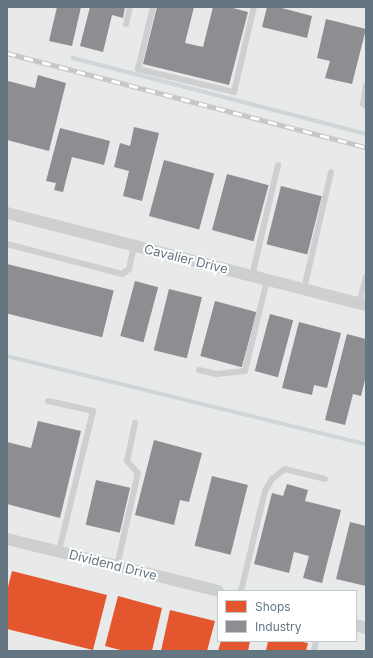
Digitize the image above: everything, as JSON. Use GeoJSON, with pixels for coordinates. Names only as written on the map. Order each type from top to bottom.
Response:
{"type":"FeatureCollection","features":[{"type":"Feature","properties":{"kind":"street","name":"Cavalier Drive"},"geometry":{"type":"LineString","coordinates":[[7,213],[363,304]]}},
{"type":"Feature","properties":{"kind":"street","name":"Dividend Drive"},"geometry":{"type":"LineString","coordinates":[[7,539],[217,591]]}},
{"type":"Feature","properties":{"kind":"lane"},"geometry":{"type":"LineString","coordinates":[[126,24],[130,7]]}},
{"type":"Feature","properties":{"kind":"lane"},"geometry":{"type":"LineString","coordinates":[[153,7],[138,69],[234,92],[254,7]]}},
{"type":"Feature","properties":{"kind":"lane"},"geometry":{"type":"LineString","coordinates":[[366,85],[363,104],[366,106]]}},
{"type":"Feature","properties":{"kind":"lane"},"geometry":{"type":"LineString","coordinates":[[252,276],[278,165]]}},
{"type":"Feature","properties":{"kind":"lane"},"geometry":{"type":"LineString","coordinates":[[304,289],[331,172]]}},
{"type":"Feature","properties":{"kind":"lane"},"geometry":{"type":"LineString","coordinates":[[7,244],[122,274],[129,269],[134,246]]}},
{"type":"Feature","properties":{"kind":"lane"},"geometry":{"type":"LineString","coordinates":[[363,304],[366,277]]}},
{"type":"Feature","properties":{"kind":"lane"},"geometry":{"type":"LineString","coordinates":[[199,370],[216,374],[244,371],[267,280]]}},
{"type":"Feature","properties":{"kind":"lane"},"geometry":{"type":"LineString","coordinates":[[48,401],[93,411],[58,551]]}},
{"type":"Feature","properties":{"kind":"lane"},"geometry":{"type":"LineString","coordinates":[[116,566],[138,473],[127,461],[135,423]]}},
{"type":"Feature","properties":{"kind":"lane"},"geometry":{"type":"LineString","coordinates":[[241,590],[265,491],[272,479],[285,469],[325,479]]}},
{"type":"Feature","properties":{"kind":"shaded area"},"geometry":{"type":"Polygon","coordinates":[[[7,7],[366,7],[366,651],[7,651],[7,7]]]}},
{"type":"Feature","properties":{"kind":"building: Shops"},"geometry":{"type":"Polygon","coordinates":[[[12,571],[107,595],[93,650],[7,629],[7,591],[12,571]]]}},
{"type":"Feature","properties":{"kind":"building: Shops"},"geometry":{"type":"Polygon","coordinates":[[[118,596],[162,608],[152,651],[124,651],[105,646],[118,596]]]}},
{"type":"Feature","properties":{"kind":"building: Shops"},"geometry":{"type":"Polygon","coordinates":[[[170,610],[215,621],[207,651],[161,651],[170,610]]]}},
{"type":"Feature","properties":{"kind":"building: Shops"},"geometry":{"type":"Polygon","coordinates":[[[221,642],[250,642],[248,651],[218,651],[221,642]]]}},
{"type":"Feature","properties":{"kind":"building: Shops"},"geometry":{"type":"Polygon","coordinates":[[[268,642],[308,643],[306,651],[266,651],[268,642]]]}},
{"type":"Feature","properties":{"kind":"building: Industry"},"geometry":{"type":"Polygon","coordinates":[[[57,7],[81,7],[72,46],[49,41],[57,7]]]}},
{"type":"Feature","properties":{"kind":"building: Industry"},"geometry":{"type":"Polygon","coordinates":[[[90,7],[125,7],[123,18],[112,15],[103,52],[80,46],[90,7]]]}},
{"type":"Feature","properties":{"kind":"building: Industry"},"geometry":{"type":"Polygon","coordinates":[[[157,7],[194,7],[185,43],[203,47],[213,7],[229,7],[248,12],[229,85],[143,64],[157,7]]]}},
{"type":"Feature","properties":{"kind":"building: Industry"},"geometry":{"type":"Polygon","coordinates":[[[267,7],[278,7],[312,16],[307,38],[262,27],[267,7]]]}},
{"type":"Feature","properties":{"kind":"building: Industry"},"geometry":{"type":"Polygon","coordinates":[[[326,19],[366,29],[352,84],[325,78],[330,61],[317,58],[326,19]]]}},
{"type":"Feature","properties":{"kind":"building: Industry"},"geometry":{"type":"Polygon","coordinates":[[[38,75],[66,83],[49,151],[7,140],[8,81],[35,88],[38,75]]]}},
{"type":"Feature","properties":{"kind":"building: Industry"},"geometry":{"type":"Polygon","coordinates":[[[134,127],[159,133],[142,201],[123,196],[129,171],[114,167],[120,143],[130,146],[134,127]]]}},
{"type":"Feature","properties":{"kind":"building: Industry"},"geometry":{"type":"Polygon","coordinates":[[[60,128],[110,141],[104,165],[72,157],[63,192],[54,190],[56,183],[46,181],[60,128]]]}},
{"type":"Feature","properties":{"kind":"building: Industry"},"geometry":{"type":"Polygon","coordinates":[[[164,160],[214,173],[199,229],[149,216],[164,160]]]}},
{"type":"Feature","properties":{"kind":"building: Industry"},"geometry":{"type":"Polygon","coordinates":[[[227,174],[269,185],[254,241],[212,230],[227,174]]]}},
{"type":"Feature","properties":{"kind":"building: Industry"},"geometry":{"type":"Polygon","coordinates":[[[281,186],[322,196],[307,254],[266,244],[281,186]]]}},
{"type":"Feature","properties":{"kind":"building: Industry"},"geometry":{"type":"Polygon","coordinates":[[[7,264],[114,291],[102,337],[7,313],[7,264]]]}},
{"type":"Feature","properties":{"kind":"building: Industry"},"geometry":{"type":"Polygon","coordinates":[[[135,281],[158,287],[143,342],[120,336],[135,281]]]}},
{"type":"Feature","properties":{"kind":"building: Industry"},"geometry":{"type":"Polygon","coordinates":[[[169,289],[202,297],[187,358],[154,350],[169,289]]]}},
{"type":"Feature","properties":{"kind":"building: Industry"},"geometry":{"type":"Polygon","coordinates":[[[215,301],[257,312],[242,367],[200,356],[215,301]]]}},
{"type":"Feature","properties":{"kind":"building: Industry"},"geometry":{"type":"Polygon","coordinates":[[[270,314],[293,320],[278,377],[255,371],[270,314]]]}},
{"type":"Feature","properties":{"kind":"building: Industry"},"geometry":{"type":"Polygon","coordinates":[[[299,322],[341,333],[327,388],[314,385],[312,395],[282,388],[299,322]]]}},
{"type":"Feature","properties":{"kind":"building: Industry"},"geometry":{"type":"Polygon","coordinates":[[[347,334],[366,339],[366,376],[361,396],[353,394],[345,425],[325,420],[347,334]]]}},
{"type":"Feature","properties":{"kind":"building: Industry"},"geometry":{"type":"Polygon","coordinates":[[[38,421],[81,431],[60,518],[7,504],[7,442],[31,448],[38,421]]]}},
{"type":"Feature","properties":{"kind":"building: Industry"},"geometry":{"type":"Polygon","coordinates":[[[154,440],[202,453],[189,502],[180,500],[174,525],[135,515],[154,440]]]}},
{"type":"Feature","properties":{"kind":"building: Industry"},"geometry":{"type":"Polygon","coordinates":[[[212,476],[248,485],[230,555],[195,546],[212,476]]]}},
{"type":"Feature","properties":{"kind":"building: Industry"},"geometry":{"type":"Polygon","coordinates":[[[96,480],[130,488],[120,533],[86,525],[96,480]]]}},
{"type":"Feature","properties":{"kind":"building: Industry"},"geometry":{"type":"Polygon","coordinates":[[[287,484],[308,490],[305,501],[341,510],[322,583],[303,578],[309,556],[294,552],[289,573],[254,564],[272,493],[283,496],[287,484]]]}},
{"type":"Feature","properties":{"kind":"building: Industry"},"geometry":{"type":"Polygon","coordinates":[[[350,522],[366,526],[366,586],[336,579],[350,522]]]}},
{"type":"Feature","properties":{"kind":"waterway"},"geometry":{"type":"LineString","coordinates":[[73,58],[366,134]]}},
{"type":"Feature","properties":{"kind":"waterway"},"geometry":{"type":"LineString","coordinates":[[7,356],[366,444]]}},
{"type":"Feature","properties":{"kind":"railway"},"geometry":{"type":"LineString","coordinates":[[7,53],[366,147]]}}]}
